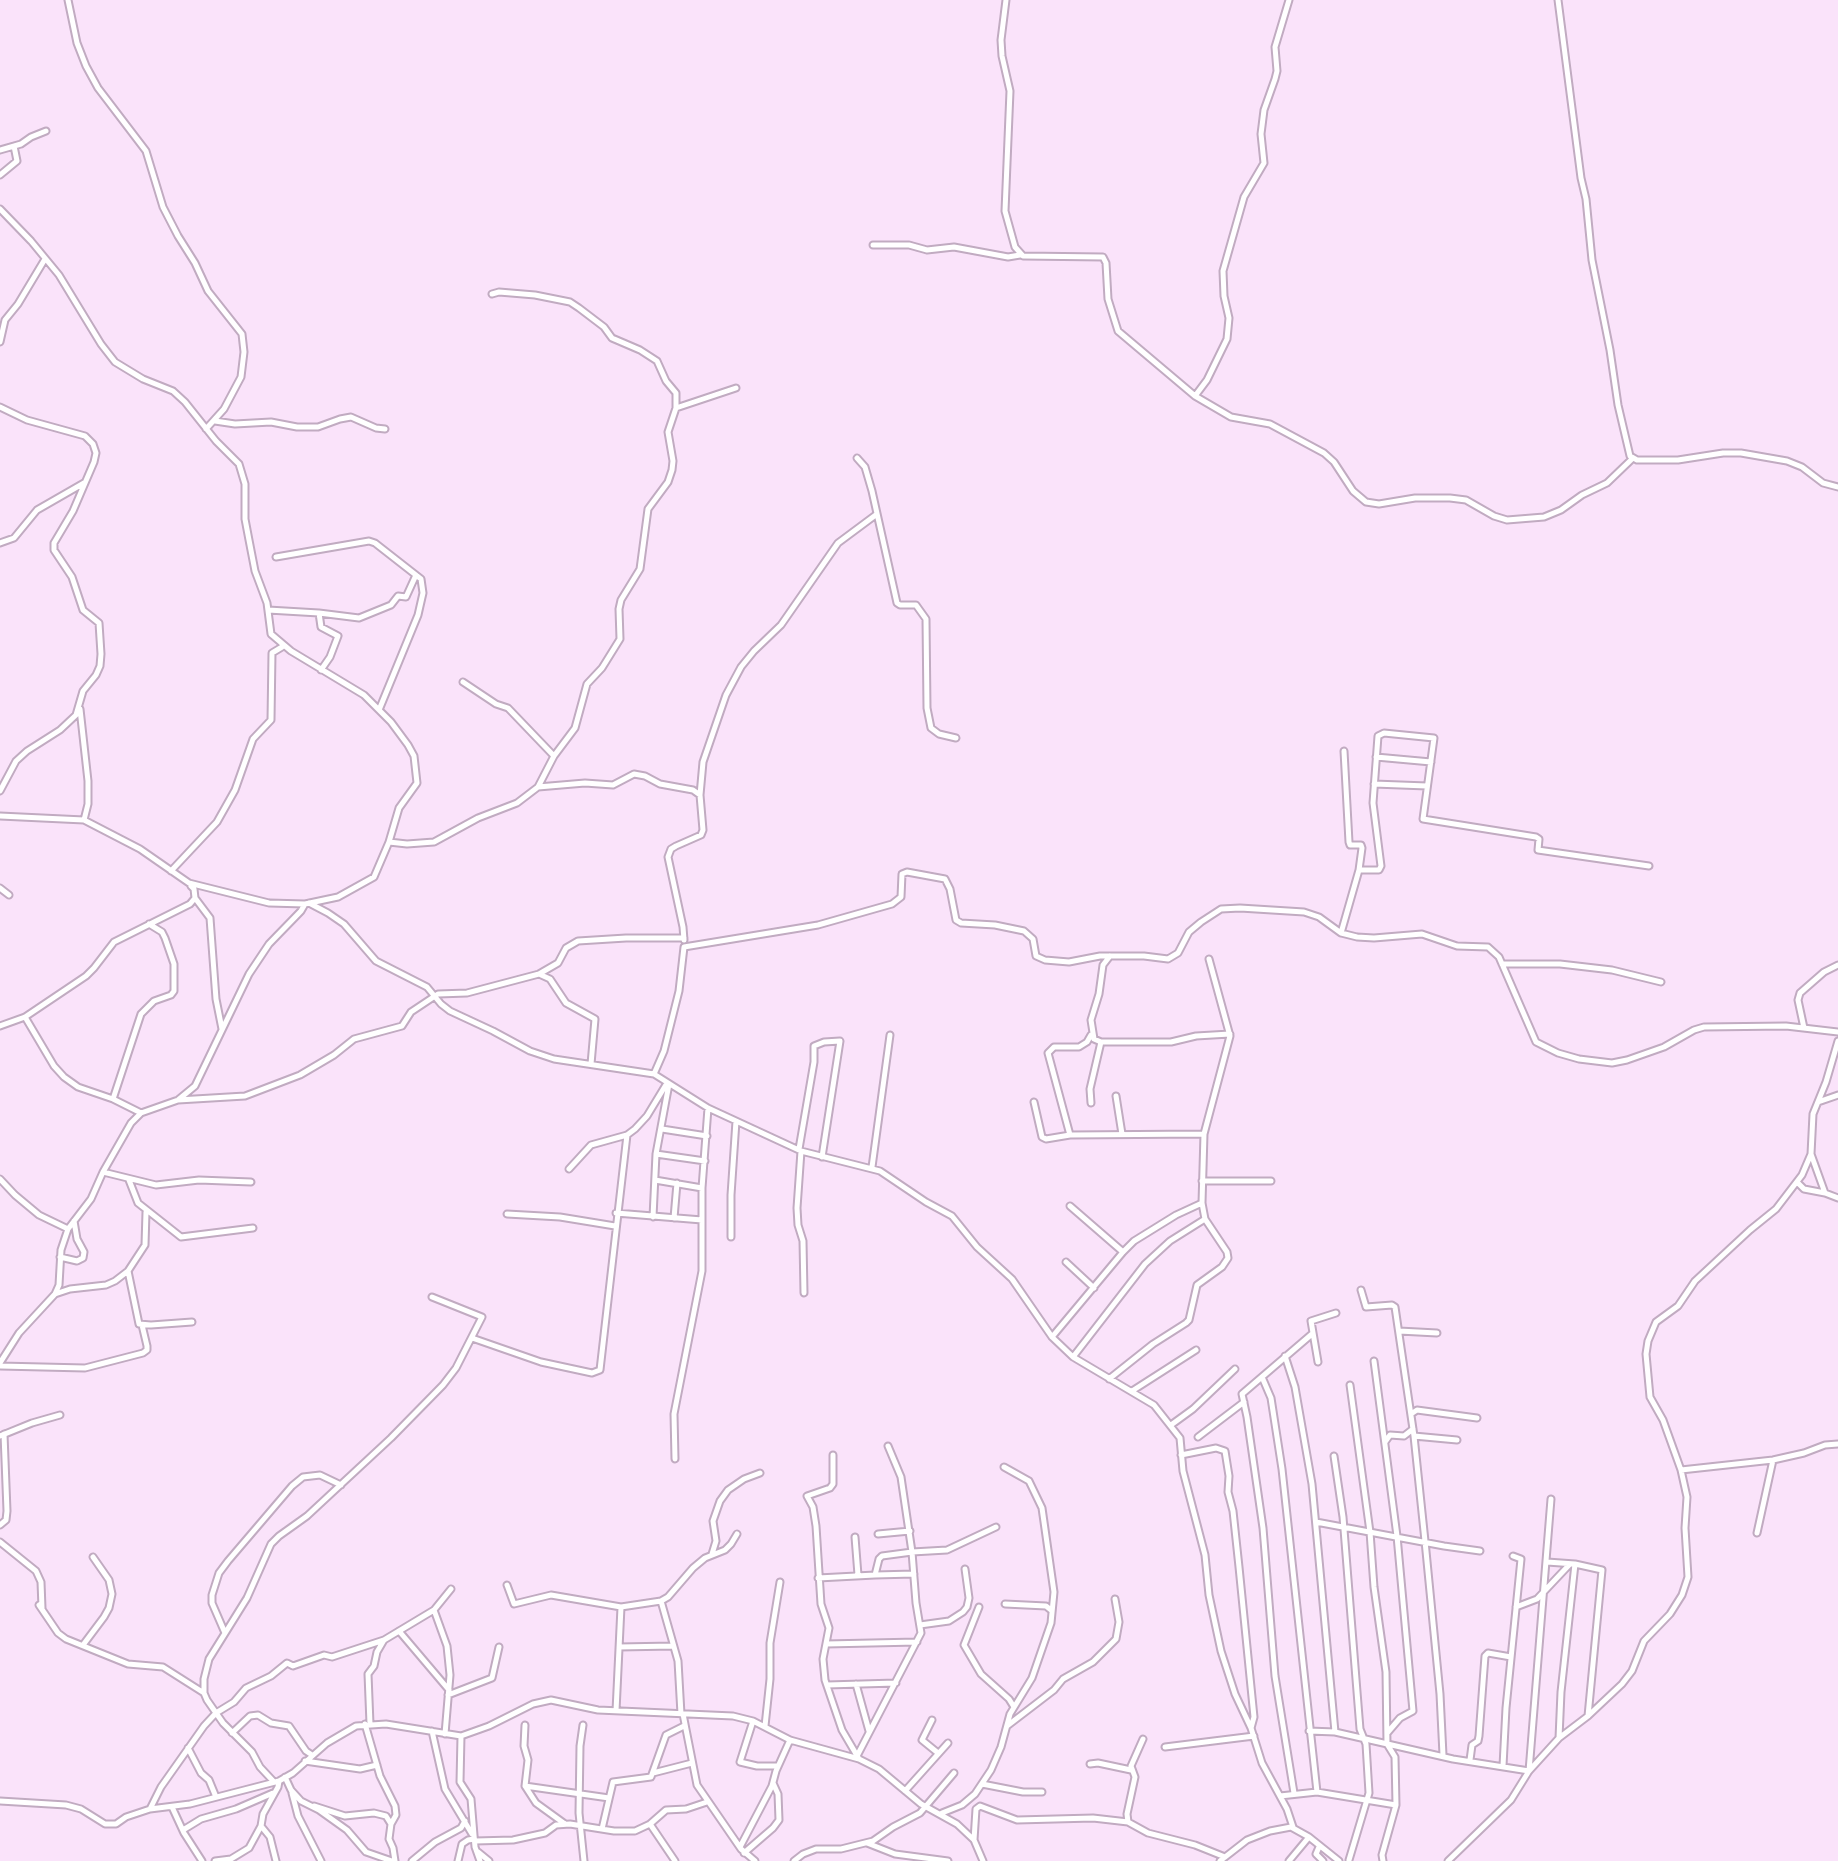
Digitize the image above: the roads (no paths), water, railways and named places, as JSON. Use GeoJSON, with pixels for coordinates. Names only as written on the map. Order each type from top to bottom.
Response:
{"type":"FeatureCollection","features":[{"type":"Feature","properties":{"kind":"street"},"geometry":{"type":"LineString","coordinates":[[68,0],[77,43],[94,81],[146,151],[163,207],[178,236],[208,291],[242,334],[244,352],[241,377],[215,421],[206,429]]}},
{"type":"Feature","properties":{"kind":"street"},"geometry":{"type":"LineString","coordinates":[[1006,0],[1001,40],[1010,91],[1005,211],[1014,247],[1020,255]]}},
{"type":"Feature","properties":{"kind":"street"},"geometry":{"type":"LineString","coordinates":[[1195,396],[1207,380],[1227,339],[1229,318],[1224,296],[1223,271],[1244,197],[1264,163],[1261,134],[1264,110],[1275,79],[1275,47],[1289,0]]}},
{"type":"Feature","properties":{"kind":"street"},"geometry":{"type":"LineString","coordinates":[[1558,0],[1592,260],[1618,405],[1632,459]]}},
{"type":"Feature","properties":{"kind":"street"},"geometry":{"type":"LineString","coordinates":[[0,150],[46,131]]}},
{"type":"Feature","properties":{"kind":"street"},"geometry":{"type":"LineString","coordinates":[[0,175],[17,161],[14,146]]}},
{"type":"Feature","properties":{"kind":"street"},"geometry":{"type":"LineString","coordinates":[[0,209],[59,275],[115,362],[135,375],[173,391],[191,408],[242,470],[249,540],[255,571],[265,596],[271,634],[321,670],[353,686],[379,710],[414,756],[417,783],[399,808],[389,842],[374,877],[365,884],[338,897],[307,904],[258,901],[189,883]]}},
{"type":"Feature","properties":{"kind":"street"},"geometry":{"type":"LineString","coordinates":[[873,246],[909,245],[928,250],[954,247],[1008,257],[1103,257],[1106,263],[1108,299],[1118,331],[1195,396],[1231,416],[1270,424],[1324,453],[1334,462],[1353,491],[1366,502],[1379,504],[1415,498],[1450,498],[1466,500],[1500,519],[1519,521],[1544,517],[1561,510],[1582,495],[1607,483],[1632,459],[1678,460],[1723,453],[1741,453],[1787,461],[1802,467],[1824,483],[1838,487]]}},
{"type":"Feature","properties":{"kind":"street"},"geometry":{"type":"LineString","coordinates":[[0,342],[5,320],[45,259]]}},
{"type":"Feature","properties":{"kind":"street"},"geometry":{"type":"LineString","coordinates":[[389,842],[433,842],[478,818],[517,803],[538,787],[554,756],[575,728],[587,684],[602,668],[620,639],[619,609],[621,600],[640,569],[648,509],[668,482],[672,470],[668,432],[676,408],[676,393],[666,381],[657,361],[612,338],[604,327],[570,302],[535,295],[499,292],[492,294]]}},
{"type":"Feature","properties":{"kind":"street"},"geometry":{"type":"LineString","coordinates":[[676,408],[736,388]]}},
{"type":"Feature","properties":{"kind":"street"},"geometry":{"type":"LineString","coordinates":[[0,407],[27,419],[85,436],[93,444],[96,453],[86,482],[54,543],[56,554],[72,577],[83,610],[97,620],[100,631],[100,666],[83,691],[79,708],[71,722],[16,761],[0,791]]}},
{"type":"Feature","properties":{"kind":"street"},"geometry":{"type":"LineString","coordinates":[[215,421],[234,424],[271,422],[297,427],[318,427],[351,417],[385,429]]}},
{"type":"Feature","properties":{"kind":"street"},"geometry":{"type":"LineString","coordinates":[[857,458],[865,467],[898,605],[916,605],[926,619],[931,728],[939,734],[956,738]]}},
{"type":"Feature","properties":{"kind":"street"},"geometry":{"type":"LineString","coordinates":[[0,543],[14,538],[37,510],[86,482]]}},
{"type":"Feature","properties":{"kind":"street"},"geometry":{"type":"LineString","coordinates":[[654,1074],[664,1051],[679,991],[684,947],[668,857],[671,849],[701,835],[703,762],[726,695],[741,667],[754,650],[781,625],[838,543],[877,513]]}},
{"type":"Feature","properties":{"kind":"street"},"geometry":{"type":"LineString","coordinates":[[276,558],[369,541],[421,579],[422,600],[379,710]]}},
{"type":"Feature","properties":{"kind":"street"},"geometry":{"type":"LineString","coordinates":[[268,610],[359,618],[391,605],[398,596],[406,597],[416,575]]}},
{"type":"Feature","properties":{"kind":"street"},"geometry":{"type":"LineString","coordinates":[[320,613],[321,627],[338,636],[330,657],[321,670]]}},
{"type":"Feature","properties":{"kind":"street"},"geometry":{"type":"LineString","coordinates":[[171,871],[217,822],[235,790],[253,739],[271,720],[272,653],[282,647],[282,644]]}},
{"type":"Feature","properties":{"kind":"street"},"geometry":{"type":"LineString","coordinates":[[463,682],[496,704],[508,708],[554,756]]}},
{"type":"Feature","properties":{"kind":"street"},"geometry":{"type":"LineString","coordinates":[[79,708],[88,781],[88,804],[84,820]]}},
{"type":"Feature","properties":{"kind":"street"},"geometry":{"type":"LineString","coordinates":[[1359,870],[1376,870],[1381,866],[1374,813],[1376,757],[1380,734],[1432,737],[1434,740],[1423,819],[1538,838],[1538,850],[1649,866]]}},
{"type":"Feature","properties":{"kind":"street"},"geometry":{"type":"LineString","coordinates":[[1341,933],[1359,870],[1362,848],[1361,845],[1350,845],[1349,842],[1343,751]]}},
{"type":"Feature","properties":{"kind":"street"},"geometry":{"type":"LineString","coordinates":[[1376,757],[1431,762]]}},
{"type":"Feature","properties":{"kind":"street"},"geometry":{"type":"LineString","coordinates":[[538,787],[585,783],[613,785],[634,774],[660,784],[693,790],[700,795]]}},
{"type":"Feature","properties":{"kind":"street"},"geometry":{"type":"LineString","coordinates":[[1374,784],[1427,786]]}},
{"type":"Feature","properties":{"kind":"street"},"geometry":{"type":"LineString","coordinates":[[0,816],[84,820],[140,849],[189,883],[194,889],[195,898],[210,918],[216,999],[222,1029]]}},
{"type":"Feature","properties":{"kind":"street"},"geometry":{"type":"LineString","coordinates":[[684,947],[818,925],[892,904],[901,897],[902,874],[907,872],[945,879],[950,889],[956,920],[961,923],[995,925],[1024,931],[1033,939],[1034,953],[1040,958],[1069,961],[1110,956],[1144,956],[1163,960],[1173,957],[1189,932],[1214,912],[1229,908],[1304,912],[1320,917],[1341,933],[1374,938],[1422,934],[1457,946],[1488,947],[1496,953],[1502,964],[1536,1042],[1568,1057],[1619,1062],[1664,1047],[1704,1027],[1764,1026],[1838,1032]]}},
{"type":"Feature","properties":{"kind":"street"},"geometry":{"type":"LineString","coordinates":[[0,888],[9,895]]}},
{"type":"Feature","properties":{"kind":"street"},"geometry":{"type":"LineString","coordinates":[[0,1026],[25,1017],[86,975],[114,942],[190,904],[195,898]]}},
{"type":"Feature","properties":{"kind":"street"},"geometry":{"type":"LineString","coordinates":[[307,904],[328,912],[344,925],[376,961],[427,987],[450,1012],[494,1031],[530,1051],[554,1059],[654,1074],[708,1108],[800,1150],[872,1167],[952,1216],[972,1242],[1012,1279],[1052,1337],[1073,1357],[1154,1405],[1180,1437],[1183,1471],[1205,1555],[1217,1637],[1235,1694],[1251,1728],[1262,1763],[1293,1827],[1339,1861]]}},
{"type":"Feature","properties":{"kind":"street"},"geometry":{"type":"LineString","coordinates":[[178,1100],[195,1086],[260,957],[307,904]]}},
{"type":"Feature","properties":{"kind":"street"},"geometry":{"type":"LineString","coordinates":[[113,1099],[141,1014],[154,1001],[172,995],[174,991],[174,964],[165,938],[162,932],[149,924]]}},
{"type":"Feature","properties":{"kind":"street"},"geometry":{"type":"LineString","coordinates":[[128,1271],[136,1317],[142,1325],[147,1346],[143,1353],[85,1368],[0,1365],[19,1333],[55,1294],[59,1285],[60,1257],[68,1229],[91,1199],[131,1123],[141,1113],[178,1100],[245,1096],[300,1075],[334,1055],[354,1039],[402,1026],[411,1012],[442,993],[467,993],[539,974],[558,963],[566,948],[578,941],[638,937],[684,938]]}},
{"type":"Feature","properties":{"kind":"street"},"geometry":{"type":"LineString","coordinates":[[1070,1135],[1048,1053],[1054,1047],[1079,1047],[1087,1042],[1091,1034],[1091,1020],[1099,994],[1103,965],[1110,956]]}},
{"type":"Feature","properties":{"kind":"street"},"geometry":{"type":"LineString","coordinates":[[1109,1379],[1186,1323],[1197,1285],[1226,1263],[1227,1252],[1205,1219],[1202,1203],[1203,1134],[1230,1034],[1209,959]]}},
{"type":"Feature","properties":{"kind":"street"},"geometry":{"type":"LineString","coordinates":[[1502,964],[1560,964],[1612,970],[1661,982]]}},
{"type":"Feature","properties":{"kind":"street"},"geometry":{"type":"LineString","coordinates":[[1804,1028],[1798,1000],[1800,993],[1824,972],[1838,965]]}},
{"type":"Feature","properties":{"kind":"street"},"geometry":{"type":"LineString","coordinates":[[539,974],[550,979],[566,1003],[595,1019],[591,1065]]}},
{"type":"Feature","properties":{"kind":"street"},"geometry":{"type":"LineString","coordinates":[[25,1017],[59,1072],[78,1087],[113,1099],[141,1113]]}},
{"type":"Feature","properties":{"kind":"street"},"geometry":{"type":"LineString","coordinates":[[1091,1034],[1101,1042],[1171,1042],[1196,1036],[1230,1034]]}},
{"type":"Feature","properties":{"kind":"street"},"geometry":{"type":"LineString","coordinates":[[872,1167],[890,1035]]}},
{"type":"Feature","properties":{"kind":"street"},"geometry":{"type":"LineString","coordinates":[[804,1293],[803,1241],[797,1208],[800,1150],[814,1062],[814,1046],[840,1041],[822,1157]]}},
{"type":"Feature","properties":{"kind":"street"},"geometry":{"type":"LineString","coordinates":[[1825,1193],[1811,1154],[1813,1114],[1838,1041]]}},
{"type":"Feature","properties":{"kind":"street"},"geometry":{"type":"LineString","coordinates":[[1091,1103],[1090,1089],[1101,1042]]}},
{"type":"Feature","properties":{"kind":"street"},"geometry":{"type":"LineString","coordinates":[[653,1217],[656,1154],[668,1084]]}},
{"type":"Feature","properties":{"kind":"street"},"geometry":{"type":"LineString","coordinates":[[569,1169],[591,1146],[627,1135],[647,1116],[668,1084]]}},
{"type":"Feature","properties":{"kind":"street"},"geometry":{"type":"LineString","coordinates":[[1818,1102],[1838,1095]]}},
{"type":"Feature","properties":{"kind":"street"},"geometry":{"type":"LineString","coordinates":[[1116,1096],[1122,1134]]}},
{"type":"Feature","properties":{"kind":"street"},"geometry":{"type":"LineString","coordinates":[[1034,1102],[1044,1138],[1070,1135],[1203,1134]]}},
{"type":"Feature","properties":{"kind":"street"},"geometry":{"type":"LineString","coordinates":[[676,1459],[674,1414],[703,1256],[702,1188],[708,1108]]}},
{"type":"Feature","properties":{"kind":"street"},"geometry":{"type":"LineString","coordinates":[[731,1237],[736,1121]]}},
{"type":"Feature","properties":{"kind":"street"},"geometry":{"type":"LineString","coordinates":[[662,1129],[707,1136]]}},
{"type":"Feature","properties":{"kind":"street"},"geometry":{"type":"LineString","coordinates":[[471,1338],[541,1362],[592,1373],[600,1370],[627,1135]]}},
{"type":"Feature","properties":{"kind":"street"},"geometry":{"type":"LineString","coordinates":[[656,1154],[705,1161]]}},
{"type":"Feature","properties":{"kind":"street"},"geometry":{"type":"LineString","coordinates":[[1448,1861],[1511,1800],[1529,1771],[1559,1738],[1588,1716],[1627,1677],[1644,1641],[1670,1614],[1686,1587],[1688,1568],[1685,1528],[1688,1497],[1663,1420],[1650,1397],[1646,1354],[1651,1331],[1662,1316],[1678,1306],[1695,1282],[1776,1209],[1797,1182],[1811,1154]]}},
{"type":"Feature","properties":{"kind":"street"},"geometry":{"type":"LineString","coordinates":[[103,1172],[156,1185],[199,1180],[251,1182]]}},
{"type":"Feature","properties":{"kind":"street"},"geometry":{"type":"LineString","coordinates":[[0,1179],[39,1215],[68,1229]]}},
{"type":"Feature","properties":{"kind":"street"},"geometry":{"type":"LineString","coordinates":[[130,1180],[133,1195],[146,1212],[181,1237],[253,1228]]}},
{"type":"Feature","properties":{"kind":"street"},"geometry":{"type":"LineString","coordinates":[[655,1180],[702,1188]]}},
{"type":"Feature","properties":{"kind":"street"},"geometry":{"type":"LineString","coordinates":[[1202,1181],[1271,1181]]}},
{"type":"Feature","properties":{"kind":"street"},"geometry":{"type":"LineString","coordinates":[[1797,1182],[1804,1189],[1838,1198]]}},
{"type":"Feature","properties":{"kind":"street"},"geometry":{"type":"LineString","coordinates":[[674,1218],[677,1183]]}},
{"type":"Feature","properties":{"kind":"street"},"geometry":{"type":"LineString","coordinates":[[1052,1337],[1134,1241],[1176,1215],[1202,1203]]}},
{"type":"Feature","properties":{"kind":"street"},"geometry":{"type":"LineString","coordinates":[[1070,1206],[1123,1252]]}},
{"type":"Feature","properties":{"kind":"street"},"geometry":{"type":"LineString","coordinates":[[55,1294],[106,1284],[128,1271],[145,1245],[146,1212]]}},
{"type":"Feature","properties":{"kind":"street"},"geometry":{"type":"LineString","coordinates":[[616,1213],[702,1220]]}},
{"type":"Feature","properties":{"kind":"street"},"geometry":{"type":"LineString","coordinates":[[507,1214],[560,1217],[615,1226]]}},
{"type":"Feature","properties":{"kind":"street"},"geometry":{"type":"LineString","coordinates":[[1073,1357],[1145,1264],[1170,1241],[1205,1219]]}},
{"type":"Feature","properties":{"kind":"street"},"geometry":{"type":"LineString","coordinates":[[60,1257],[77,1261],[83,1258],[84,1252],[77,1239],[74,1221]]}},
{"type":"Feature","properties":{"kind":"street"},"geometry":{"type":"LineString","coordinates":[[1066,1262],[1094,1288]]}},
{"type":"Feature","properties":{"kind":"street"},"geometry":{"type":"LineString","coordinates":[[1361,1290],[1366,1307],[1394,1306],[1399,1331],[1426,1541],[1443,1755]]}},
{"type":"Feature","properties":{"kind":"street"},"geometry":{"type":"LineString","coordinates":[[204,1693],[209,1659],[247,1598],[271,1545],[341,1485],[450,1378],[482,1317],[432,1297]]}},
{"type":"Feature","properties":{"kind":"street"},"geometry":{"type":"LineString","coordinates":[[1318,1363],[1311,1321],[1336,1313]]}},
{"type":"Feature","properties":{"kind":"street"},"geometry":{"type":"LineString","coordinates":[[142,1325],[192,1322]]}},
{"type":"Feature","properties":{"kind":"street"},"geometry":{"type":"LineString","coordinates":[[1399,1331],[1437,1333]]}},
{"type":"Feature","properties":{"kind":"street"},"geometry":{"type":"LineString","coordinates":[[1294,1793],[1277,1689],[1263,1528],[1242,1396],[1243,1391],[1312,1334]]}},
{"type":"Feature","properties":{"kind":"street"},"geometry":{"type":"LineString","coordinates":[[1132,1391],[1196,1350]]}},
{"type":"Feature","properties":{"kind":"street"},"geometry":{"type":"LineString","coordinates":[[1285,1356],[1291,1370],[1302,1423],[1316,1522],[1335,1732]]}},
{"type":"Feature","properties":{"kind":"street"},"geometry":{"type":"LineString","coordinates":[[1374,1361],[1397,1536],[1413,1711],[1400,1718],[1388,1732]]}},
{"type":"Feature","properties":{"kind":"street"},"geometry":{"type":"LineString","coordinates":[[1171,1425],[1193,1409],[1235,1369]]}},
{"type":"Feature","properties":{"kind":"street"},"geometry":{"type":"LineString","coordinates":[[1262,1377],[1270,1398],[1282,1469],[1317,1792]]}},
{"type":"Feature","properties":{"kind":"street"},"geometry":{"type":"LineString","coordinates":[[1350,1385],[1385,1672],[1387,1744],[1395,1757],[1395,1815],[1382,1855],[1383,1861]]}},
{"type":"Feature","properties":{"kind":"street"},"geometry":{"type":"LineString","coordinates":[[1198,1437],[1244,1402]]}},
{"type":"Feature","properties":{"kind":"street"},"geometry":{"type":"LineString","coordinates":[[1411,1414],[1417,1410],[1477,1418]]}},
{"type":"Feature","properties":{"kind":"street"},"geometry":{"type":"LineString","coordinates":[[0,1525],[6,1520],[7,1511],[2,1435],[60,1415]]}},
{"type":"Feature","properties":{"kind":"street"},"geometry":{"type":"LineString","coordinates":[[1385,1441],[1390,1435],[1404,1436],[1413,1429]]}},
{"type":"Feature","properties":{"kind":"street"},"geometry":{"type":"LineString","coordinates":[[1414,1436],[1457,1440]]}},
{"type":"Feature","properties":{"kind":"street"},"geometry":{"type":"LineString","coordinates":[[1681,1470],[1773,1460],[1825,1445],[1838,1444]]}},
{"type":"Feature","properties":{"kind":"street"},"geometry":{"type":"LineString","coordinates":[[858,1758],[921,1633],[901,1477],[888,1446]]}},
{"type":"Feature","properties":{"kind":"street"},"geometry":{"type":"LineString","coordinates":[[1181,1455],[1216,1448],[1224,1451],[1229,1476],[1228,1493],[1233,1511],[1254,1717],[1251,1728]]}},
{"type":"Feature","properties":{"kind":"street"},"geometry":{"type":"LineString","coordinates":[[833,1455],[833,1484],[830,1488],[807,1496],[813,1507],[821,1604],[829,1628],[823,1663],[827,1685],[842,1730],[858,1758]]}},
{"type":"Feature","properties":{"kind":"street"},"geometry":{"type":"LineString","coordinates":[[1334,1456],[1343,1526],[1360,1729],[1366,1744],[1369,1784],[1368,1801],[1349,1861]]}},
{"type":"Feature","properties":{"kind":"street"},"geometry":{"type":"LineString","coordinates":[[1757,1533],[1773,1460]]}},
{"type":"Feature","properties":{"kind":"street"},"geometry":{"type":"LineString","coordinates":[[940,1813],[962,1805],[982,1784],[997,1758],[1014,1707],[1036,1668],[1051,1623],[1055,1592],[1042,1508],[1029,1481],[1004,1467]]}},
{"type":"Feature","properties":{"kind":"street"},"geometry":{"type":"LineString","coordinates":[[711,1555],[716,1541],[713,1521],[720,1501],[728,1490],[744,1479],[760,1473]]}},
{"type":"Feature","properties":{"kind":"street"},"geometry":{"type":"LineString","coordinates":[[225,1633],[212,1603],[212,1595],[219,1573],[228,1561],[292,1486],[303,1477],[320,1475],[341,1485]]}},
{"type":"Feature","properties":{"kind":"street"},"geometry":{"type":"LineString","coordinates":[[1529,1771],[1545,1592],[1550,1499]]}},
{"type":"Feature","properties":{"kind":"street"},"geometry":{"type":"LineString","coordinates":[[1316,1522],[1444,1546],[1480,1550]]}},
{"type":"Feature","properties":{"kind":"street"},"geometry":{"type":"LineString","coordinates":[[875,1575],[878,1559],[882,1556],[947,1550],[996,1527]]}},
{"type":"Feature","properties":{"kind":"street"},"geometry":{"type":"LineString","coordinates":[[878,1534],[910,1531]]}},
{"type":"Feature","properties":{"kind":"street"},"geometry":{"type":"LineString","coordinates":[[507,1585],[514,1604],[555,1595],[621,1607],[661,1601],[678,1588],[693,1568],[711,1555],[725,1550],[737,1534]]}},
{"type":"Feature","properties":{"kind":"street"},"geometry":{"type":"LineString","coordinates":[[855,1536],[858,1575]]}},
{"type":"Feature","properties":{"kind":"street"},"geometry":{"type":"LineString","coordinates":[[0,1542],[36,1571],[41,1582],[40,1607],[58,1633],[66,1639],[128,1664],[163,1667],[204,1693],[232,1733],[252,1752],[260,1767],[302,1801],[347,1830],[366,1852],[369,1861]]}},
{"type":"Feature","properties":{"kind":"street"},"geometry":{"type":"LineString","coordinates":[[1503,1766],[1521,1559],[1513,1556]]}},
{"type":"Feature","properties":{"kind":"street"},"geometry":{"type":"LineString","coordinates":[[83,1645],[104,1617],[112,1594],[109,1580],[93,1557]]}},
{"type":"Feature","properties":{"kind":"street"},"geometry":{"type":"LineString","coordinates":[[1547,1562],[1602,1570],[1588,1716]]}},
{"type":"Feature","properties":{"kind":"street"},"geometry":{"type":"LineString","coordinates":[[1559,1738],[1560,1692],[1573,1577],[1572,1564]]}},
{"type":"Feature","properties":{"kind":"street"},"geometry":{"type":"LineString","coordinates":[[1516,1607],[1534,1601],[1572,1564]]}},
{"type":"Feature","properties":{"kind":"street"},"geometry":{"type":"LineString","coordinates":[[920,1625],[949,1621],[963,1612],[969,1598],[965,1569]]}},
{"type":"Feature","properties":{"kind":"street"},"geometry":{"type":"LineString","coordinates":[[818,1578],[914,1574]]}},
{"type":"Feature","properties":{"kind":"street"},"geometry":{"type":"LineString","coordinates":[[1559,1578],[1573,1577]]}},
{"type":"Feature","properties":{"kind":"street"},"geometry":{"type":"LineString","coordinates":[[765,1727],[770,1679],[770,1643],[780,1581]]}},
{"type":"Feature","properties":{"kind":"street"},"geometry":{"type":"LineString","coordinates":[[149,1809],[188,1748],[216,1713],[234,1702],[246,1688],[271,1676],[288,1663],[293,1667],[324,1655],[332,1657],[384,1640],[434,1610],[451,1589]]}},
{"type":"Feature","properties":{"kind":"street"},"geometry":{"type":"LineString","coordinates":[[1007,1726],[1054,1690],[1063,1679],[1093,1662],[1116,1639],[1119,1622],[1115,1598]]}},
{"type":"Feature","properties":{"kind":"street"},"geometry":{"type":"LineString","coordinates":[[661,1601],[680,1674],[682,1714],[697,1785],[742,1850],[755,1861]]}},
{"type":"Feature","properties":{"kind":"street"},"geometry":{"type":"LineString","coordinates":[[1005,1604],[1046,1606],[1051,1610]]}},
{"type":"Feature","properties":{"kind":"street"},"geometry":{"type":"LineString","coordinates":[[616,1711],[621,1607]]}},
{"type":"Feature","properties":{"kind":"street"},"geometry":{"type":"LineString","coordinates":[[979,1607],[964,1645],[981,1674],[1009,1699],[1014,1707]]}},
{"type":"Feature","properties":{"kind":"street"},"geometry":{"type":"LineString","coordinates":[[434,1610],[447,1646],[450,1675],[445,1734]]}},
{"type":"Feature","properties":{"kind":"street"},"geometry":{"type":"LineString","coordinates":[[399,1631],[448,1693]]}},
{"type":"Feature","properties":{"kind":"street"},"geometry":{"type":"LineString","coordinates":[[366,1852],[393,1861],[394,1849],[389,1839],[396,1807],[383,1784],[368,1724],[368,1674],[374,1667],[377,1652],[384,1640]]}},
{"type":"Feature","properties":{"kind":"street"},"geometry":{"type":"LineString","coordinates":[[826,1644],[917,1642]]}},
{"type":"Feature","properties":{"kind":"street"},"geometry":{"type":"LineString","coordinates":[[619,1647],[674,1646]]}},
{"type":"Feature","properties":{"kind":"street"},"geometry":{"type":"LineString","coordinates":[[448,1693],[492,1678],[499,1647]]}},
{"type":"Feature","properties":{"kind":"street"},"geometry":{"type":"LineString","coordinates":[[1470,1760],[1472,1745],[1478,1741],[1479,1736],[1485,1656],[1488,1653],[1511,1657]]}},
{"type":"Feature","properties":{"kind":"street"},"geometry":{"type":"LineString","coordinates":[[827,1685],[896,1683]]}},
{"type":"Feature","properties":{"kind":"street"},"geometry":{"type":"LineString","coordinates":[[856,1684],[870,1732]]}},
{"type":"Feature","properties":{"kind":"street"},"geometry":{"type":"LineString","coordinates":[[0,1801],[66,1805],[81,1809],[107,1825],[117,1824],[126,1817],[149,1809],[172,1807],[279,1780],[346,1730],[368,1724],[461,1735],[489,1726],[543,1700],[616,1711],[733,1716],[753,1721],[789,1740],[858,1758],[879,1769],[926,1807],[957,1824],[974,1840],[983,1861]]}},
{"type":"Feature","properties":{"kind":"street"},"geometry":{"type":"LineString","coordinates":[[232,1733],[250,1716],[258,1715],[271,1723],[289,1726],[306,1751],[312,1755]]}},
{"type":"Feature","properties":{"kind":"street"},"geometry":{"type":"LineString","coordinates":[[932,1720],[922,1740],[938,1753]]}},
{"type":"Feature","properties":{"kind":"street"},"geometry":{"type":"LineString","coordinates":[[753,1721],[740,1762],[757,1766],[778,1766]]}},
{"type":"Feature","properties":{"kind":"street"},"geometry":{"type":"LineString","coordinates":[[525,1725],[523,1738],[528,1760],[525,1786],[537,1803],[565,1825]]}},
{"type":"Feature","properties":{"kind":"street"},"geometry":{"type":"LineString","coordinates":[[583,1725],[580,1746],[580,1825],[584,1861]]}},
{"type":"Feature","properties":{"kind":"street"},"geometry":{"type":"LineString","coordinates":[[601,1829],[613,1782],[648,1778],[653,1773],[666,1735],[684,1726]]}},
{"type":"Feature","properties":{"kind":"street"},"geometry":{"type":"LineString","coordinates":[[432,1731],[441,1779],[450,1800],[474,1839]]}},
{"type":"Feature","properties":{"kind":"street"},"geometry":{"type":"LineString","coordinates":[[1309,1731],[1363,1737],[1453,1759],[1529,1771]]}},
{"type":"Feature","properties":{"kind":"street"},"geometry":{"type":"LineString","coordinates":[[461,1735],[460,1782],[471,1798],[474,1839],[480,1859],[469,1861]]}},
{"type":"Feature","properties":{"kind":"street"},"geometry":{"type":"LineString","coordinates":[[1165,1747],[1254,1736]]}},
{"type":"Feature","properties":{"kind":"street"},"geometry":{"type":"LineString","coordinates":[[1128,1822],[1127,1814],[1135,1777],[1131,1770],[1136,1750],[1143,1739]]}},
{"type":"Feature","properties":{"kind":"street"},"geometry":{"type":"LineString","coordinates":[[742,1850],[773,1783],[789,1740]]}},
{"type":"Feature","properties":{"kind":"street"},"geometry":{"type":"LineString","coordinates":[[905,1791],[948,1743]]}},
{"type":"Feature","properties":{"kind":"street"},"geometry":{"type":"LineString","coordinates":[[188,1748],[201,1773],[209,1779],[216,1797]]}},
{"type":"Feature","properties":{"kind":"street"},"geometry":{"type":"LineString","coordinates":[[305,1761],[360,1769],[377,1765]]}},
{"type":"Feature","properties":{"kind":"street"},"geometry":{"type":"LineString","coordinates":[[653,1773],[692,1763]]}},
{"type":"Feature","properties":{"kind":"street"},"geometry":{"type":"LineString","coordinates":[[1090,1764],[1098,1763],[1131,1770]]}},
{"type":"Feature","properties":{"kind":"street"},"geometry":{"type":"LineString","coordinates":[[794,1861],[816,1849],[841,1849],[867,1843],[920,1813],[954,1773]]}},
{"type":"Feature","properties":{"kind":"street"},"geometry":{"type":"LineString","coordinates":[[215,1861],[231,1859],[244,1853],[261,1826],[263,1814],[279,1780]]}},
{"type":"Feature","properties":{"kind":"street"},"geometry":{"type":"LineString","coordinates":[[742,1850],[773,1828],[779,1820],[778,1794],[773,1783]]}},
{"type":"Feature","properties":{"kind":"street"},"geometry":{"type":"LineString","coordinates":[[982,1784],[1023,1792],[1042,1792]]}},
{"type":"Feature","properties":{"kind":"street"},"geometry":{"type":"LineString","coordinates":[[525,1786],[609,1798]]}},
{"type":"Feature","properties":{"kind":"street"},"geometry":{"type":"LineString","coordinates":[[291,1790],[298,1816],[321,1861]]}},
{"type":"Feature","properties":{"kind":"street"},"geometry":{"type":"LineString","coordinates":[[183,1829],[201,1819],[236,1809],[275,1792]]}},
{"type":"Feature","properties":{"kind":"street"},"geometry":{"type":"LineString","coordinates":[[1280,1796],[1317,1792],[1396,1805]]}},
{"type":"Feature","properties":{"kind":"street"},"geometry":{"type":"LineString","coordinates":[[458,1861],[461,1846],[468,1840],[513,1840],[545,1833],[556,1825],[580,1825],[633,1832],[649,1824],[666,1810],[686,1809],[707,1802]]}},
{"type":"Feature","properties":{"kind":"street"},"geometry":{"type":"LineString","coordinates":[[311,1806],[348,1816],[379,1814],[386,1816],[391,1824]]}},
{"type":"Feature","properties":{"kind":"street"},"geometry":{"type":"LineString","coordinates":[[974,1840],[978,1806],[1013,1819],[1028,1821],[1093,1818],[1128,1822],[1148,1833],[1195,1844],[1223,1859],[1247,1840],[1270,1831],[1293,1827]]}},
{"type":"Feature","properties":{"kind":"street"},"geometry":{"type":"LineString","coordinates":[[172,1807],[202,1861]]}},
{"type":"Feature","properties":{"kind":"street"},"geometry":{"type":"LineString","coordinates":[[412,1861],[435,1842],[461,1828],[464,1821]]}},
{"type":"Feature","properties":{"kind":"street"},"geometry":{"type":"LineString","coordinates":[[649,1824],[675,1861]]}},
{"type":"Feature","properties":{"kind":"street"},"geometry":{"type":"LineString","coordinates":[[261,1826],[270,1838],[276,1861]]}},
{"type":"Feature","properties":{"kind":"street"},"geometry":{"type":"LineString","coordinates":[[1289,1861],[1309,1837]]}},
{"type":"Feature","properties":{"kind":"street"},"geometry":{"type":"LineString","coordinates":[[867,1843],[895,1854],[948,1861]]}},
{"type":"Feature","properties":{"kind":"street"},"geometry":{"type":"LineString","coordinates":[[1319,1847],[1315,1852],[1320,1860]]}},
{"type":"Feature","properties":{"kind":"street"},"geometry":{"type":"LineString","coordinates":[[476,1850],[489,1861]]}}]}
